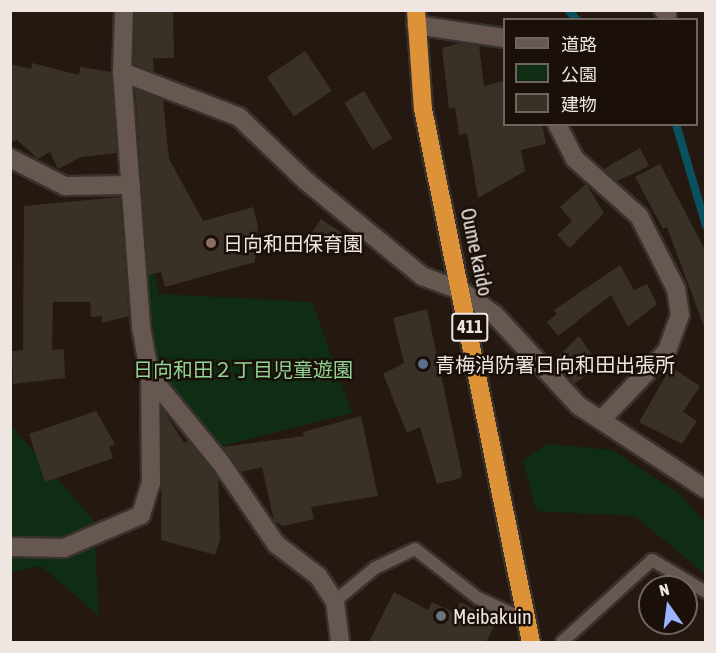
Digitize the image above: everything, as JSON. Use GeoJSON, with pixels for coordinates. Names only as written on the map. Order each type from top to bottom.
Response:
{"type":"FeatureCollection","features":[{"type":"Feature","properties":{"kind":"highway","name":"Oume kaido"},"geometry":{"type":"LineString","coordinates":[[416,18],[423,109],[462,291],[531,642]]}},
{"type":"Feature","properties":{"kind":"street"},"geometry":{"type":"LineString","coordinates":[[10,547],[64,548],[141,515],[151,483],[150,376],[141,327],[122,72],[124,10]]}},
{"type":"Feature","properties":{"kind":"street"},"geometry":{"type":"LineString","coordinates":[[416,18],[503,38]]}},
{"type":"Feature","properties":{"kind":"street"},"geometry":{"type":"LineString","coordinates":[[122,72],[239,117],[306,181],[422,276],[462,291],[494,314],[579,405],[705,489]]}},
{"type":"Feature","properties":{"kind":"street"},"geometry":{"type":"LineString","coordinates":[[558,126],[575,159],[639,216],[676,290],[680,315],[667,351],[601,420]]}},
{"type":"Feature","properties":{"kind":"street"},"geometry":{"type":"LineString","coordinates":[[10,158],[64,186],[131,184]]}},
{"type":"Feature","properties":{"kind":"street"},"geometry":{"type":"LineString","coordinates":[[150,376],[221,463],[276,544],[318,576],[335,601],[340,642]]}},
{"type":"Feature","properties":{"kind":"lane"},"geometry":{"type":"LineString","coordinates":[[335,601],[375,568],[414,549],[478,598],[528,621]]}},
{"type":"Feature","properties":{"kind":"lane"},"geometry":{"type":"LineString","coordinates":[[562,642],[652,560],[705,592]]}},
{"type":"Feature","properties":{"kind":"green space","name":"日向和田２丁目児童遊園"},"geometry":{"type":"Polygon","coordinates":[[[147,239],[159,294],[312,302],[352,413],[217,447],[154,368],[142,240],[147,239]]]}},
{"type":"Feature","properties":{"kind":"green space"},"geometry":{"type":"Polygon","coordinates":[[[10,424],[94,521],[99,616],[41,566],[11,572],[10,424]]]}},
{"type":"Feature","properties":{"kind":"green space"},"geometry":{"type":"Polygon","coordinates":[[[547,444],[612,450],[679,493],[705,522],[705,574],[635,516],[536,511],[523,460],[547,444]]]}},
{"type":"Feature","properties":{"kind":"building"},"geometry":{"type":"Polygon","coordinates":[[[135,10],[173,10],[174,58],[153,58],[154,72],[134,64],[135,10]]]}},
{"type":"Feature","properties":{"kind":"building"},"geometry":{"type":"Polygon","coordinates":[[[460,43],[479,46],[484,86],[503,81],[503,126],[542,126],[546,144],[521,150],[525,171],[478,198],[467,133],[459,135],[455,107],[449,109],[442,48],[460,43]]]}},
{"type":"Feature","properties":{"kind":"building"},"geometry":{"type":"Polygon","coordinates":[[[305,51],[332,91],[294,117],[267,77],[305,51]]]}},
{"type":"Feature","properties":{"kind":"building"},"geometry":{"type":"Polygon","coordinates":[[[32,63],[79,75],[80,67],[111,72],[117,153],[81,157],[58,169],[50,152],[38,159],[17,140],[10,142],[10,64],[31,69],[32,63]]]}},
{"type":"Feature","properties":{"kind":"building"},"geometry":{"type":"Polygon","coordinates":[[[135,89],[163,100],[169,159],[203,221],[253,207],[258,226],[255,262],[165,287],[161,272],[148,275],[135,89]]]}},
{"type":"Feature","properties":{"kind":"building"},"geometry":{"type":"Polygon","coordinates":[[[364,91],[392,138],[373,150],[344,103],[364,91]]]}},
{"type":"Feature","properties":{"kind":"building"},"geometry":{"type":"Polygon","coordinates":[[[640,148],[649,166],[617,181],[604,169],[640,148]]]}},
{"type":"Feature","properties":{"kind":"building"},"geometry":{"type":"Polygon","coordinates":[[[660,164],[705,250],[705,329],[667,227],[663,229],[635,177],[660,164]]]}},
{"type":"Feature","properties":{"kind":"building"},"geometry":{"type":"Polygon","coordinates":[[[586,184],[604,213],[570,248],[557,235],[572,221],[560,207],[586,184]]]}},
{"type":"Feature","properties":{"kind":"building"},"geometry":{"type":"Polygon","coordinates":[[[120,197],[129,316],[102,323],[102,316],[91,317],[90,302],[53,302],[52,350],[64,349],[65,378],[13,384],[12,351],[23,350],[24,206],[120,197]]]}},
{"type":"Feature","properties":{"kind":"building"},"geometry":{"type":"Polygon","coordinates":[[[321,219],[342,233],[329,251],[309,237],[321,219]]]}},
{"type":"Feature","properties":{"kind":"building"},"geometry":{"type":"Polygon","coordinates":[[[620,265],[634,290],[647,284],[657,304],[628,327],[611,295],[558,336],[547,322],[557,314],[554,310],[620,265]]]}},
{"type":"Feature","properties":{"kind":"building"},"geometry":{"type":"Polygon","coordinates":[[[427,309],[462,473],[461,478],[437,484],[420,427],[407,433],[383,374],[404,363],[393,318],[427,309]]]}},
{"type":"Feature","properties":{"kind":"building"},"geometry":{"type":"Polygon","coordinates":[[[579,336],[600,366],[574,384],[558,357],[579,336]]]}},
{"type":"Feature","properties":{"kind":"building"},"geometry":{"type":"Polygon","coordinates":[[[671,367],[700,386],[683,412],[697,421],[682,444],[639,422],[671,367]]]}},
{"type":"Feature","properties":{"kind":"building"},"geometry":{"type":"Polygon","coordinates":[[[162,408],[184,443],[188,441],[218,478],[220,540],[215,555],[161,540],[162,408]]]}},
{"type":"Feature","properties":{"kind":"building"},"geometry":{"type":"Polygon","coordinates":[[[96,411],[115,444],[109,447],[113,458],[45,482],[29,434],[96,411]]]}},
{"type":"Feature","properties":{"kind":"building"},"geometry":{"type":"Polygon","coordinates":[[[361,416],[378,496],[311,507],[314,519],[283,526],[274,521],[262,467],[241,472],[223,447],[304,436],[303,432],[361,416]]]}},
{"type":"Feature","properties":{"kind":"building","name":"Meibakuin"},"geometry":{"type":"Polygon","coordinates":[[[394,592],[428,610],[432,602],[455,613],[460,602],[497,621],[486,642],[369,642],[394,592]]]}},
{"type":"Feature","properties":{"kind":"waterway"},"geometry":{"type":"LineString","coordinates":[[568,10],[575,18]]}},
{"type":"Feature","properties":{"kind":"waterway"},"geometry":{"type":"LineString","coordinates":[[677,126],[706,226]]}},
{"type":"Feature","properties":{"kind":"place","name":"日向和田保育園"},"geometry":{"type":"Point","coordinates":[211,243]}},
{"type":"Feature","properties":{"kind":"place","name":"青梅消防署日向和田出張所"},"geometry":{"type":"Point","coordinates":[423,364]}},
{"type":"Feature","properties":{"kind":"place","name":"Meibakuin"},"geometry":{"type":"Point","coordinates":[441,616]}}]}
